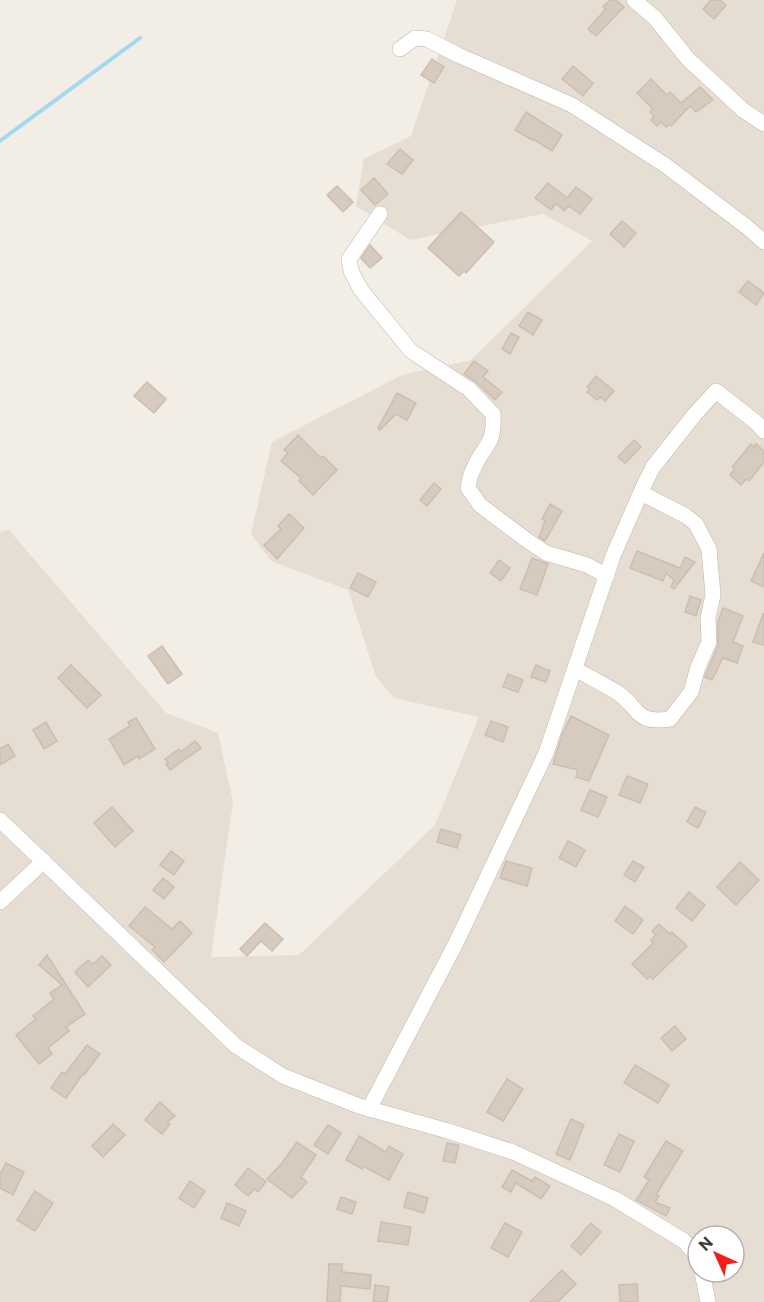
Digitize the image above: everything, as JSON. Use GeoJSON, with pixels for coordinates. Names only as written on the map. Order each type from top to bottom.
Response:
{"type":"FeatureCollection","features":[{"type":"Feature","properties":{"kind":"street"},"geometry":{"type":"LineString","coordinates":[[634,0],[655,18],[688,59],[743,110],[764,124]]}},
{"type":"Feature","properties":{"kind":"street"},"geometry":{"type":"LineString","coordinates":[[400,49],[415,38],[427,39],[572,105],[665,165],[764,242]]}},
{"type":"Feature","properties":{"kind":"street"},"geometry":{"type":"LineString","coordinates":[[380,214],[349,259],[351,271],[361,290],[411,351],[469,390],[493,414],[494,428],[490,444],[473,469],[468,488],[480,505],[528,542],[546,553],[587,565],[607,576]]}},
{"type":"Feature","properties":{"kind":"street"},"geometry":{"type":"LineString","coordinates":[[369,1109],[456,943],[541,763],[620,540],[653,467],[716,391],[764,431]]}},
{"type":"Feature","properties":{"kind":"street"},"geometry":{"type":"LineString","coordinates":[[575,669],[619,694],[639,716],[654,722],[670,719],[691,692],[698,667],[709,642],[708,618],[713,595],[709,549],[696,524],[686,516],[641,493]]}},
{"type":"Feature","properties":{"kind":"street"},"geometry":{"type":"LineString","coordinates":[[0,820],[236,1046],[283,1076],[369,1109],[448,1131],[524,1157],[615,1199],[686,1243]]}},
{"type":"Feature","properties":{"kind":"street"},"geometry":{"type":"LineString","coordinates":[[0,902],[44,861]]}},
{"type":"Feature","properties":{"kind":"street"},"geometry":{"type":"LineString","coordinates":[[704,1284],[708,1302]]}},
{"type":"Feature","properties":{"kind":"shaded area"},"geometry":{"type":"Polygon","coordinates":[[[457,0],[764,0],[764,1302],[0,1302],[0,532],[9,530],[166,713],[218,733],[233,802],[211,957],[299,955],[435,825],[479,717],[394,698],[376,677],[348,590],[271,561],[251,534],[272,442],[402,375],[471,360],[592,241],[543,214],[410,240],[356,206],[364,159],[411,136],[457,0]]]}},
{"type":"Feature","properties":{"kind":"building"},"geometry":{"type":"Polygon","coordinates":[[[610,0],[616,0],[624,7],[596,36],[588,29],[606,9],[603,7],[610,0]]]}},
{"type":"Feature","properties":{"kind":"building"},"geometry":{"type":"Polygon","coordinates":[[[711,0],[720,0],[726,5],[714,19],[703,9],[711,0]]]}},
{"type":"Feature","properties":{"kind":"building"},"geometry":{"type":"Polygon","coordinates":[[[432,59],[444,67],[434,83],[421,75],[432,59]]]}},
{"type":"Feature","properties":{"kind":"building"},"geometry":{"type":"Polygon","coordinates":[[[573,66],[593,83],[583,96],[562,79],[573,66]]]}},
{"type":"Feature","properties":{"kind":"building"},"geometry":{"type":"Polygon","coordinates":[[[651,79],[667,95],[670,92],[681,103],[700,87],[713,100],[696,112],[690,106],[671,126],[669,124],[666,127],[661,122],[657,126],[651,120],[654,116],[650,112],[653,109],[637,93],[651,79]]]}},
{"type":"Feature","properties":{"kind":"building"},"geometry":{"type":"Polygon","coordinates":[[[526,112],[562,135],[552,151],[515,130],[526,112]]]}},
{"type":"Feature","properties":{"kind":"building"},"geometry":{"type":"Polygon","coordinates":[[[400,149],[413,160],[402,174],[387,164],[400,149]]]}},
{"type":"Feature","properties":{"kind":"building"},"geometry":{"type":"Polygon","coordinates":[[[374,178],[388,194],[375,205],[361,190],[374,178]]]}},
{"type":"Feature","properties":{"kind":"building"},"geometry":{"type":"Polygon","coordinates":[[[548,183],[567,198],[576,187],[592,199],[580,214],[569,206],[564,211],[556,203],[551,210],[535,198],[548,183]]]}},
{"type":"Feature","properties":{"kind":"building"},"geometry":{"type":"Polygon","coordinates":[[[337,186],[353,202],[343,212],[327,195],[337,186]]]}},
{"type":"Feature","properties":{"kind":"building"},"geometry":{"type":"Polygon","coordinates":[[[461,212],[494,242],[466,273],[464,271],[459,276],[428,248],[461,212]]]}},
{"type":"Feature","properties":{"kind":"building"},"geometry":{"type":"Polygon","coordinates":[[[622,221],[636,233],[624,247],[610,234],[622,221]]]}},
{"type":"Feature","properties":{"kind":"building"},"geometry":{"type":"Polygon","coordinates":[[[370,245],[382,258],[370,268],[361,258],[370,245]]]}},
{"type":"Feature","properties":{"kind":"building"},"geometry":{"type":"Polygon","coordinates":[[[748,281],[764,293],[756,305],[739,292],[748,281]]]}},
{"type":"Feature","properties":{"kind":"building"},"geometry":{"type":"Polygon","coordinates":[[[528,312],[542,320],[533,335],[519,326],[528,312]]]}},
{"type":"Feature","properties":{"kind":"building"},"geometry":{"type":"Polygon","coordinates":[[[511,333],[519,337],[510,354],[502,349],[511,333]]]}},
{"type":"Feature","properties":{"kind":"building"},"geometry":{"type":"Polygon","coordinates":[[[474,361],[488,371],[483,377],[502,392],[495,400],[464,374],[474,361]]]}},
{"type":"Feature","properties":{"kind":"building"},"geometry":{"type":"Polygon","coordinates":[[[596,376],[614,391],[605,401],[600,397],[597,400],[587,392],[590,389],[587,387],[596,376]]]}},
{"type":"Feature","properties":{"kind":"building"},"geometry":{"type":"Polygon","coordinates":[[[147,382],[166,399],[154,413],[134,396],[147,382]]]}},
{"type":"Feature","properties":{"kind":"building"},"geometry":{"type":"Polygon","coordinates":[[[397,393],[416,403],[407,420],[396,414],[380,430],[378,428],[397,393]]]}},
{"type":"Feature","properties":{"kind":"building"},"geometry":{"type":"Polygon","coordinates":[[[298,435],[337,470],[313,495],[299,481],[301,478],[281,461],[288,453],[284,450],[298,435]]]}},
{"type":"Feature","properties":{"kind":"building"},"geometry":{"type":"Polygon","coordinates":[[[634,440],[641,447],[625,463],[618,457],[634,440]]]}},
{"type":"Feature","properties":{"kind":"building"},"geometry":{"type":"Polygon","coordinates":[[[751,444],[754,447],[756,444],[764,451],[764,462],[749,481],[746,479],[741,485],[730,475],[735,469],[732,467],[751,444]]]}},
{"type":"Feature","properties":{"kind":"building"},"geometry":{"type":"Polygon","coordinates":[[[434,483],[441,489],[427,506],[420,500],[434,483]]]}},
{"type":"Feature","properties":{"kind":"building"},"geometry":{"type":"Polygon","coordinates":[[[550,504],[562,511],[545,541],[539,537],[545,521],[542,519],[550,504]]]}},
{"type":"Feature","properties":{"kind":"building"},"geometry":{"type":"Polygon","coordinates":[[[289,514],[304,528],[277,559],[264,545],[281,529],[278,526],[289,514]]]}},
{"type":"Feature","properties":{"kind":"building"},"geometry":{"type":"Polygon","coordinates":[[[637,551],[680,568],[685,557],[695,562],[674,589],[671,587],[674,580],[666,573],[663,581],[630,568],[637,551]]]}},
{"type":"Feature","properties":{"kind":"building"},"geometry":{"type":"Polygon","coordinates":[[[764,553],[764,587],[751,581],[764,553]]]}},
{"type":"Feature","properties":{"kind":"building"},"geometry":{"type":"Polygon","coordinates":[[[532,558],[548,564],[537,595],[520,589],[532,558]]]}},
{"type":"Feature","properties":{"kind":"building"},"geometry":{"type":"Polygon","coordinates":[[[499,560],[510,568],[501,581],[490,573],[499,560]]]}},
{"type":"Feature","properties":{"kind":"building"},"geometry":{"type":"Polygon","coordinates":[[[358,573],[376,582],[368,597],[350,588],[358,573]]]}},
{"type":"Feature","properties":{"kind":"building"},"geometry":{"type":"Polygon","coordinates":[[[690,596],[701,600],[696,616],[685,612],[690,596]]]}},
{"type":"Feature","properties":{"kind":"building"},"geometry":{"type":"Polygon","coordinates":[[[723,608],[743,616],[733,642],[743,646],[737,663],[723,658],[712,680],[705,677],[718,645],[718,622],[723,608]]]}},
{"type":"Feature","properties":{"kind":"building"},"geometry":{"type":"Polygon","coordinates":[[[764,614],[764,645],[753,642],[764,614]]]}},
{"type":"Feature","properties":{"kind":"building"},"geometry":{"type":"Polygon","coordinates":[[[162,646],[182,674],[168,684],[148,656],[162,646]]]}},
{"type":"Feature","properties":{"kind":"building"},"geometry":{"type":"Polygon","coordinates":[[[71,665],[101,695],[87,708],[58,678],[71,665]]]}},
{"type":"Feature","properties":{"kind":"building"},"geometry":{"type":"Polygon","coordinates":[[[536,665],[550,671],[546,682],[531,677],[536,665]]]}},
{"type":"Feature","properties":{"kind":"building"},"geometry":{"type":"Polygon","coordinates":[[[508,674],[523,680],[518,692],[503,687],[508,674]]]}},
{"type":"Feature","properties":{"kind":"building"},"geometry":{"type":"Polygon","coordinates":[[[571,716],[609,735],[589,781],[576,777],[578,770],[553,764],[571,716]]]}},
{"type":"Feature","properties":{"kind":"building"},"geometry":{"type":"Polygon","coordinates":[[[136,718],[155,749],[124,765],[109,739],[130,726],[128,722],[136,718]]]}},
{"type":"Feature","properties":{"kind":"building"},"geometry":{"type":"Polygon","coordinates":[[[491,721],[508,727],[503,742],[485,735],[491,721]]]}},
{"type":"Feature","properties":{"kind":"building"},"geometry":{"type":"Polygon","coordinates":[[[46,722],[57,741],[44,749],[33,730],[46,722]]]}},
{"type":"Feature","properties":{"kind":"building"},"geometry":{"type":"Polygon","coordinates":[[[195,741],[201,748],[170,770],[165,759],[179,749],[181,752],[195,741]]]}},
{"type":"Feature","properties":{"kind":"building"},"geometry":{"type":"Polygon","coordinates":[[[8,744],[15,756],[0,765],[0,749],[8,744]]]}},
{"type":"Feature","properties":{"kind":"building"},"geometry":{"type":"Polygon","coordinates":[[[627,776],[648,784],[640,803],[619,795],[627,776]]]}},
{"type":"Feature","properties":{"kind":"building"},"geometry":{"type":"Polygon","coordinates":[[[590,790],[607,797],[598,817],[581,810],[590,790]]]}},
{"type":"Feature","properties":{"kind":"building"},"geometry":{"type":"Polygon","coordinates":[[[112,807],[133,831],[115,847],[94,823],[112,807]]]}},
{"type":"Feature","properties":{"kind":"building"},"geometry":{"type":"Polygon","coordinates":[[[695,807],[706,812],[698,828],[687,822],[695,807]]]}},
{"type":"Feature","properties":{"kind":"building"},"geometry":{"type":"Polygon","coordinates":[[[441,829],[461,835],[457,848],[437,842],[441,829]]]}},
{"type":"Feature","properties":{"kind":"building"},"geometry":{"type":"Polygon","coordinates":[[[568,841],[585,850],[576,867],[559,858],[568,841]]]}},
{"type":"Feature","properties":{"kind":"building"},"geometry":{"type":"Polygon","coordinates":[[[171,851],[184,861],[174,875],[160,865],[171,851]]]}},
{"type":"Feature","properties":{"kind":"building"},"geometry":{"type":"Polygon","coordinates":[[[506,861],[532,868],[527,886],[500,878],[506,861]]]}},
{"type":"Feature","properties":{"kind":"building"},"geometry":{"type":"Polygon","coordinates":[[[633,861],[644,867],[635,882],[624,875],[633,861]]]}},
{"type":"Feature","properties":{"kind":"building"},"geometry":{"type":"Polygon","coordinates":[[[740,862],[759,880],[736,905],[717,887],[740,862]]]}},
{"type":"Feature","properties":{"kind":"building"},"geometry":{"type":"Polygon","coordinates":[[[163,878],[174,887],[164,899],[153,890],[163,878]]]}},
{"type":"Feature","properties":{"kind":"building"},"geometry":{"type":"Polygon","coordinates":[[[689,892],[705,905],[692,921],[676,908],[689,892]]]}},
{"type":"Feature","properties":{"kind":"building"},"geometry":{"type":"Polygon","coordinates":[[[625,906],[643,920],[633,934],[615,921],[625,906]]]}},
{"type":"Feature","properties":{"kind":"building"},"geometry":{"type":"Polygon","coordinates":[[[145,907],[172,929],[180,921],[192,933],[164,962],[152,950],[155,947],[129,926],[145,907]]]}},
{"type":"Feature","properties":{"kind":"building"},"geometry":{"type":"Polygon","coordinates":[[[265,923],[283,939],[272,951],[261,941],[247,956],[240,949],[265,923]]]}},
{"type":"Feature","properties":{"kind":"building"},"geometry":{"type":"Polygon","coordinates":[[[659,924],[687,946],[653,979],[650,976],[647,979],[632,964],[653,943],[651,940],[656,935],[652,931],[659,924]]]}},
{"type":"Feature","properties":{"kind":"building"},"geometry":{"type":"Polygon","coordinates":[[[47,955],[85,1014],[66,1027],[69,1031],[48,1048],[52,1054],[39,1064],[16,1035],[36,1019],[33,1016],[54,999],[50,993],[62,985],[39,965],[47,955]]]}},
{"type":"Feature","properties":{"kind":"building"},"geometry":{"type":"Polygon","coordinates":[[[102,956],[111,965],[88,987],[75,972],[88,960],[93,964],[102,956]]]}},
{"type":"Feature","properties":{"kind":"building"},"geometry":{"type":"Polygon","coordinates":[[[675,1026],[686,1039],[672,1051],[661,1038],[675,1026]]]}},
{"type":"Feature","properties":{"kind":"building"},"geometry":{"type":"Polygon","coordinates":[[[87,1045],[100,1054],[66,1098],[51,1088],[62,1072],[65,1074],[87,1045]]]}},
{"type":"Feature","properties":{"kind":"building"},"geometry":{"type":"Polygon","coordinates":[[[635,1065],[669,1085],[658,1103],[624,1083],[635,1065]]]}},
{"type":"Feature","properties":{"kind":"building"},"geometry":{"type":"Polygon","coordinates":[[[507,1079],[523,1089],[503,1121],[487,1112],[507,1079]]]}},
{"type":"Feature","properties":{"kind":"building"},"geometry":{"type":"Polygon","coordinates":[[[160,1102],[175,1116],[167,1122],[170,1124],[162,1134],[145,1120],[160,1102]]]}},
{"type":"Feature","properties":{"kind":"building"},"geometry":{"type":"Polygon","coordinates":[[[571,1119],[584,1125],[570,1160],[556,1154],[571,1119]]]}},
{"type":"Feature","properties":{"kind":"building"},"geometry":{"type":"Polygon","coordinates":[[[113,1124],[125,1135],[103,1157],[92,1146],[113,1124]]]}},
{"type":"Feature","properties":{"kind":"building"},"geometry":{"type":"Polygon","coordinates":[[[328,1125],[341,1133],[328,1154],[314,1145],[328,1125]]]}},
{"type":"Feature","properties":{"kind":"building"},"geometry":{"type":"Polygon","coordinates":[[[619,1134],[634,1141],[620,1172],[604,1165],[619,1134]]]}},
{"type":"Feature","properties":{"kind":"building"},"geometry":{"type":"Polygon","coordinates":[[[359,1136],[386,1152],[389,1146],[403,1154],[389,1180],[346,1160],[359,1136]]]}},
{"type":"Feature","properties":{"kind":"building"},"geometry":{"type":"Polygon","coordinates":[[[666,1141],[683,1151],[656,1195],[659,1196],[655,1202],[670,1208],[666,1216],[636,1200],[649,1180],[644,1177],[666,1141]]]}},
{"type":"Feature","properties":{"kind":"building"},"geometry":{"type":"Polygon","coordinates":[[[297,1142],[316,1155],[301,1177],[307,1182],[292,1198],[267,1179],[297,1142]]]}},
{"type":"Feature","properties":{"kind":"building"},"geometry":{"type":"Polygon","coordinates":[[[447,1143],[459,1145],[455,1163],[443,1161],[447,1143]]]}},
{"type":"Feature","properties":{"kind":"building"},"geometry":{"type":"Polygon","coordinates":[[[6,1163],[24,1172],[13,1195],[0,1188],[0,1174],[6,1163]]]}},
{"type":"Feature","properties":{"kind":"building"},"geometry":{"type":"Polygon","coordinates":[[[248,1168],[266,1182],[258,1192],[254,1189],[248,1196],[235,1185],[248,1168]]]}},
{"type":"Feature","properties":{"kind":"building"},"geometry":{"type":"Polygon","coordinates":[[[512,1170],[532,1181],[535,1177],[550,1186],[541,1199],[516,1183],[511,1192],[502,1187],[512,1170]]]}},
{"type":"Feature","properties":{"kind":"building"},"geometry":{"type":"Polygon","coordinates":[[[190,1181],[205,1191],[194,1208],[179,1198],[190,1181]]]}},
{"type":"Feature","properties":{"kind":"building"},"geometry":{"type":"Polygon","coordinates":[[[35,1191],[53,1203],[35,1231],[17,1220],[35,1191]]]}},
{"type":"Feature","properties":{"kind":"building"},"geometry":{"type":"Polygon","coordinates":[[[408,1192],[428,1198],[424,1213],[404,1207],[408,1192]]]}},
{"type":"Feature","properties":{"kind":"building"},"geometry":{"type":"Polygon","coordinates":[[[341,1197],[356,1202],[352,1214],[337,1209],[341,1197]]]}},
{"type":"Feature","properties":{"kind":"building"},"geometry":{"type":"Polygon","coordinates":[[[227,1203],[246,1211],[239,1226],[221,1218],[227,1203]]]}},
{"type":"Feature","properties":{"kind":"building"},"geometry":{"type":"Polygon","coordinates":[[[381,1222],[411,1227],[408,1245],[378,1241],[381,1222]]]}},
{"type":"Feature","properties":{"kind":"building"},"geometry":{"type":"Polygon","coordinates":[[[505,1223],[522,1232],[508,1257],[491,1248],[505,1223]]]}},
{"type":"Feature","properties":{"kind":"building"},"geometry":{"type":"Polygon","coordinates":[[[591,1223],[601,1232],[581,1255],[571,1246],[591,1223]]]}},
{"type":"Feature","properties":{"kind":"building"},"geometry":{"type":"Polygon","coordinates":[[[329,1264],[342,1264],[342,1272],[371,1275],[370,1289],[341,1286],[340,1302],[327,1302],[329,1264]]]}},
{"type":"Feature","properties":{"kind":"building"},"geometry":{"type":"Polygon","coordinates":[[[562,1270],[576,1284],[558,1302],[530,1302],[562,1270]]]}},
{"type":"Feature","properties":{"kind":"building"},"geometry":{"type":"Polygon","coordinates":[[[637,1284],[638,1302],[620,1302],[619,1285],[637,1284]]]}},
{"type":"Feature","properties":{"kind":"building"},"geometry":{"type":"Polygon","coordinates":[[[375,1285],[389,1287],[387,1302],[373,1302],[375,1285]]]}},
{"type":"Feature","properties":{"kind":"waterway"},"geometry":{"type":"LineString","coordinates":[[0,141],[140,38]]}}]}
